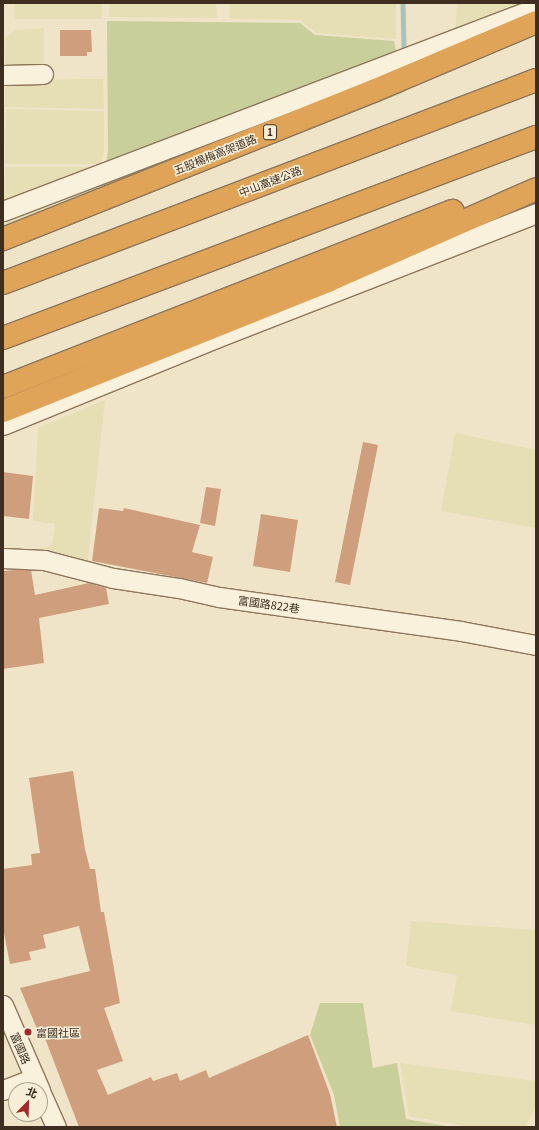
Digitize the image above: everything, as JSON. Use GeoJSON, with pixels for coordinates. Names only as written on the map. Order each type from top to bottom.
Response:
{"type":"FeatureCollection","features":[{"type":"Feature","properties":{"kind":"highway","name":"五股楊梅高架道路"},"geometry":{"type":"LineString","coordinates":[[3,239],[373,91],[536,22]]}},
{"type":"Feature","properties":{"kind":"highway","name":"中山高速公路"},"geometry":{"type":"LineString","coordinates":[[3,283],[536,80]]}},
{"type":"Feature","properties":{"kind":"highway"},"geometry":{"type":"LineString","coordinates":[[3,338],[536,137]]}},
{"type":"Feature","properties":{"kind":"highway"},"geometry":{"type":"LineString","coordinates":[[3,387],[473,203],[536,181]]}},
{"type":"Feature","properties":{"kind":"highway"},"geometry":{"type":"LineString","coordinates":[[3,411],[330,280],[536,189]]}},
{"type":"Feature","properties":{"kind":"street"},"geometry":{"type":"LineString","coordinates":[[3,211],[536,8]]}},
{"type":"Feature","properties":{"kind":"street"},"geometry":{"type":"LineString","coordinates":[[3,75],[43,74]]}},
{"type":"Feature","properties":{"kind":"street"},"geometry":{"type":"LineString","coordinates":[[3,425],[216,338],[536,213]]}},
{"type":"Feature","properties":{"kind":"street","name":"富國路822巷"},"geometry":{"type":"LineString","coordinates":[[3,558],[44,560],[113,578],[179,588],[219,597],[461,631],[536,645]]}},
{"type":"Feature","properties":{"kind":"street","name":"富國路"},"geometry":{"type":"LineString","coordinates":[[3,1005],[36,1082]]}},
{"type":"Feature","properties":{"kind":"street","name":"富國路"},"geometry":{"type":"LineString","coordinates":[[48,1109],[56,1127]]}},
{"type":"Feature","properties":{"kind":"shaded area"},"geometry":{"type":"Polygon","coordinates":[[[14,3],[102,3],[102,19],[15,19],[14,3]]]}},
{"type":"Feature","properties":{"kind":"shaded area"},"geometry":{"type":"Polygon","coordinates":[[[109,3],[216,3],[217,18],[109,17],[109,3]]]}},
{"type":"Feature","properties":{"kind":"shaded area"},"geometry":{"type":"Polygon","coordinates":[[[229,3],[396,3],[396,39],[316,33],[300,20],[230,19],[229,3]]]}},
{"type":"Feature","properties":{"kind":"shaded area"},"geometry":{"type":"Polygon","coordinates":[[[457,3],[536,3],[453,64],[457,3]]]}},
{"type":"Feature","properties":{"kind":"shaded area"},"geometry":{"type":"Polygon","coordinates":[[[44,28],[44,69],[5,69],[6,38],[15,30],[44,28]]]}},
{"type":"Feature","properties":{"kind":"shaded area"},"geometry":{"type":"Polygon","coordinates":[[[103,79],[104,109],[5,107],[5,80],[103,79]]]}},
{"type":"Feature","properties":{"kind":"shaded area"},"geometry":{"type":"Polygon","coordinates":[[[6,109],[104,111],[104,149],[101,164],[5,164],[6,109]]]}},
{"type":"Feature","properties":{"kind":"shaded area"},"geometry":{"type":"Polygon","coordinates":[[[5,167],[100,167],[97,190],[26,226],[3,226],[5,167]]]}},
{"type":"Feature","properties":{"kind":"shaded area"},"geometry":{"type":"Polygon","coordinates":[[[105,400],[87,566],[33,551],[52,545],[55,524],[33,521],[38,428],[105,400]]]}},
{"type":"Feature","properties":{"kind":"shaded area"},"geometry":{"type":"Polygon","coordinates":[[[455,433],[536,450],[536,528],[441,511],[455,433]]]}},
{"type":"Feature","properties":{"kind":"shaded area"},"geometry":{"type":"Polygon","coordinates":[[[411,921],[536,930],[536,1025],[451,1011],[457,975],[406,966],[411,921]]]}},
{"type":"Feature","properties":{"kind":"shaded area"},"geometry":{"type":"Polygon","coordinates":[[[400,1063],[536,1081],[536,1105],[526,1127],[470,1127],[409,1116],[400,1063]]]}},
{"type":"Feature","properties":{"kind":"green space"},"geometry":{"type":"Polygon","coordinates":[[[107,21],[300,23],[315,35],[394,41],[405,92],[106,211],[101,191],[108,151],[107,21]]]}},
{"type":"Feature","properties":{"kind":"green space"},"geometry":{"type":"Polygon","coordinates":[[[320,1003],[363,1003],[373,1068],[397,1063],[406,1119],[452,1127],[340,1127],[334,1095],[310,1035],[320,1003]]]}},
{"type":"Feature","properties":{"kind":"building"},"geometry":{"type":"Polygon","coordinates":[[[60,30],[91,30],[92,52],[87,52],[87,56],[60,56],[60,30]]]}},
{"type":"Feature","properties":{"kind":"building"},"geometry":{"type":"Polygon","coordinates":[[[363,442],[378,445],[350,585],[335,582],[363,442]]]}},
{"type":"Feature","properties":{"kind":"building"},"geometry":{"type":"Polygon","coordinates":[[[3,472],[33,476],[29,519],[3,516],[3,472]]]}},
{"type":"Feature","properties":{"kind":"building"},"geometry":{"type":"Polygon","coordinates":[[[206,487],[221,489],[215,526],[200,523],[206,487]]]}},
{"type":"Feature","properties":{"kind":"building"},"geometry":{"type":"Polygon","coordinates":[[[99,508],[123,511],[124,508],[200,525],[192,552],[213,557],[207,583],[92,561],[99,508]]]}},
{"type":"Feature","properties":{"kind":"building"},"geometry":{"type":"Polygon","coordinates":[[[261,514],[298,520],[290,572],[253,566],[261,514]]]}},
{"type":"Feature","properties":{"kind":"building"},"geometry":{"type":"Polygon","coordinates":[[[31,570],[35,595],[89,583],[106,588],[109,604],[39,618],[44,663],[3,669],[3,571],[31,570]]]}},
{"type":"Feature","properties":{"kind":"building"},"geometry":{"type":"Polygon","coordinates":[[[73,771],[85,849],[90,869],[95,869],[101,912],[104,912],[120,1003],[104,1008],[123,1061],[97,1070],[108,1095],[151,1077],[153,1081],[177,1073],[180,1081],[206,1070],[209,1078],[308,1035],[330,1094],[337,1127],[79,1127],[41,1028],[37,1029],[20,988],[90,971],[79,926],[43,935],[46,948],[29,952],[31,960],[10,964],[3,928],[3,869],[32,865],[31,854],[40,853],[29,778],[73,771]]]}},
{"type":"Feature","properties":{"kind":"waterway"},"geometry":{"type":"LineString","coordinates":[[403,3],[404,48]]}},
{"type":"Feature","properties":{"kind":"place","name":"富國社區"},"geometry":{"type":"Point","coordinates":[28,1032]}}]}
